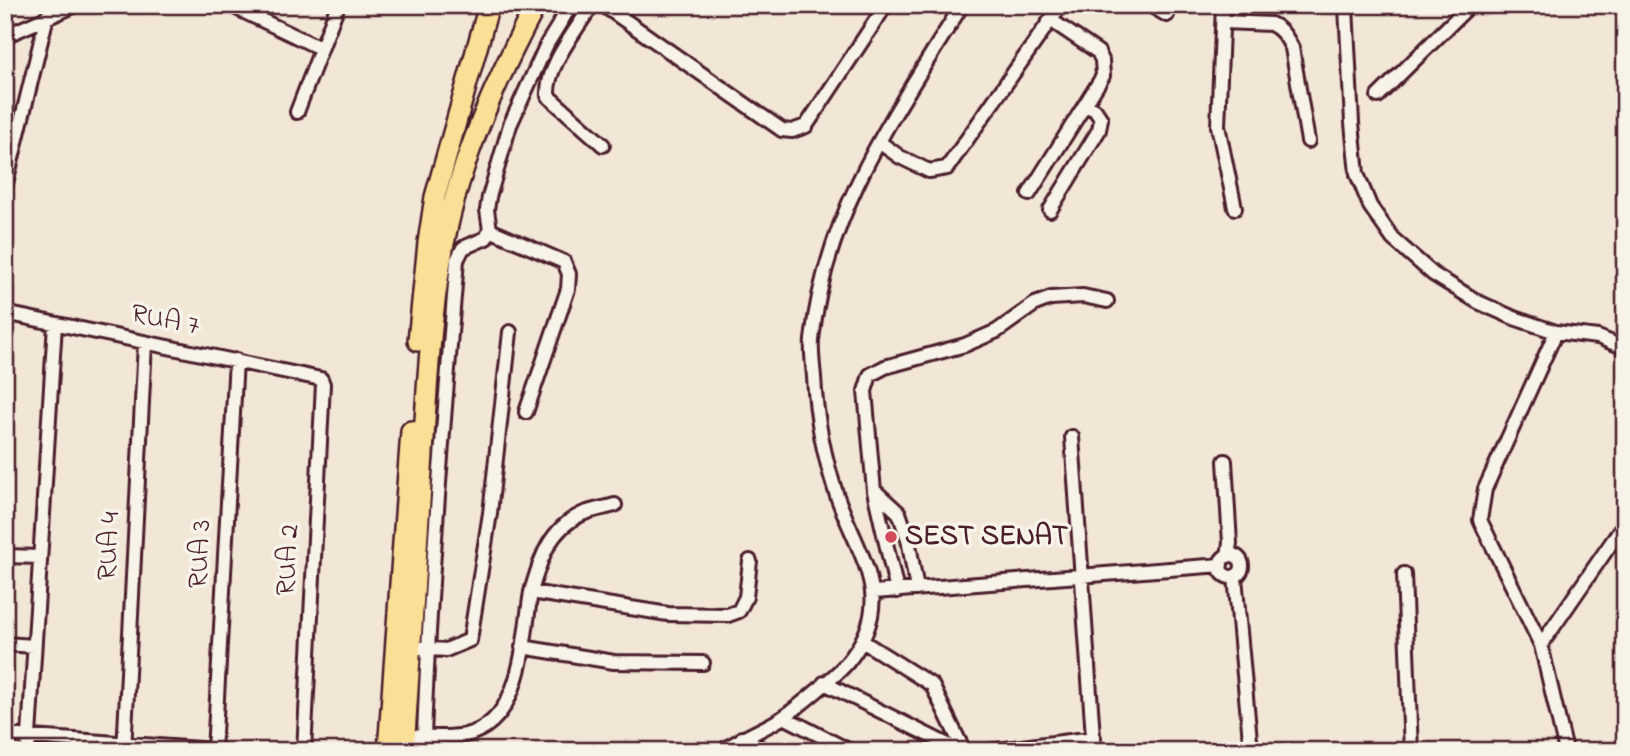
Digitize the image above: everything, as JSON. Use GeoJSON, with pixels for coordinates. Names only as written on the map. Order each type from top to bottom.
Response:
{"type":"FeatureCollection","features":[{"type":"Feature","properties":{"kind":"highway"},"geometry":{"type":"LineString","coordinates":[[388,751],[396,618],[428,243],[435,197],[489,5]]}},
{"type":"Feature","properties":{"kind":"highway"},"geometry":{"type":"LineString","coordinates":[[411,741],[419,648],[429,353],[444,250],[454,201],[484,114],[509,56],[536,5]]}},
{"type":"Feature","properties":{"kind":"street"},"geometry":{"type":"LineString","coordinates":[[5,36],[76,5]]}},
{"type":"Feature","properties":{"kind":"street"},"geometry":{"type":"LineString","coordinates":[[230,5],[320,48]]}},
{"type":"Feature","properties":{"kind":"street"},"geometry":{"type":"LineString","coordinates":[[297,112],[338,5]]}},
{"type":"Feature","properties":{"kind":"street"},"geometry":{"type":"LineString","coordinates":[[510,332],[490,513],[470,640],[446,650],[419,648],[457,260],[463,248],[486,237],[490,230],[487,210],[489,197],[509,125],[547,44],[571,5]]}},
{"type":"Feature","properties":{"kind":"street"},"geometry":{"type":"LineString","coordinates":[[592,5],[553,69],[547,85],[548,96],[603,145]]}},
{"type":"Feature","properties":{"kind":"street"},"geometry":{"type":"LineString","coordinates":[[603,5],[782,130],[792,131],[806,126],[884,5]]}},
{"type":"Feature","properties":{"kind":"street"},"geometry":{"type":"LineString","coordinates":[[722,751],[784,717],[846,664],[862,641],[870,619],[874,593],[867,564],[837,496],[817,419],[811,344],[818,295],[833,238],[868,160],[962,5]]}},
{"type":"Feature","properties":{"kind":"street"},"geometry":{"type":"LineString","coordinates":[[1150,5],[1167,15]]}},
{"type":"Feature","properties":{"kind":"street"},"geometry":{"type":"LineString","coordinates":[[1223,5],[1219,127],[1235,208]]}},
{"type":"Feature","properties":{"kind":"street"},"geometry":{"type":"LineString","coordinates":[[1378,96],[1471,5]]}},
{"type":"Feature","properties":{"kind":"street"},"geometry":{"type":"LineString","coordinates":[[1345,6],[1357,174],[1370,206],[1393,239],[1433,274],[1478,302],[1556,332],[1598,337],[1625,348]]}},
{"type":"Feature","properties":{"kind":"street"},"geometry":{"type":"LineString","coordinates":[[878,142],[900,157],[929,171],[947,168],[1055,10],[1098,52],[1102,60],[1103,76],[1029,194]]}},
{"type":"Feature","properties":{"kind":"street"},"geometry":{"type":"LineString","coordinates":[[5,187],[47,16]]}},
{"type":"Feature","properties":{"kind":"street"},"geometry":{"type":"LineString","coordinates":[[1224,22],[1271,24],[1286,36],[1292,48],[1308,141]]}},
{"type":"Feature","properties":{"kind":"street"},"geometry":{"type":"LineString","coordinates":[[1050,210],[1098,130],[1101,119],[1096,110],[1085,105]]}},
{"type":"Feature","properties":{"kind":"street"},"geometry":{"type":"LineString","coordinates":[[490,230],[564,262],[569,274],[568,289],[526,412]]}},
{"type":"Feature","properties":{"kind":"street"},"geometry":{"type":"LineString","coordinates":[[897,591],[874,491],[865,391],[870,374],[885,367],[965,345],[997,331],[1035,304],[1051,298],[1083,296],[1107,301]]}},
{"type":"Feature","properties":{"kind":"street","name":"RUA 7"},"geometry":{"type":"LineString","coordinates":[[5,313],[315,376]]}},
{"type":"Feature","properties":{"kind":"street"},"geometry":{"type":"LineString","coordinates":[[28,751],[55,324]]}},
{"type":"Feature","properties":{"kind":"street"},"geometry":{"type":"LineString","coordinates":[[1556,332],[1485,489],[1480,520],[1541,645],[1566,751]]}},
{"type":"Feature","properties":{"kind":"street","name":"RUA 4"},"geometry":{"type":"LineString","coordinates":[[125,747],[145,343]]}},
{"type":"Feature","properties":{"kind":"street","name":"RUA 3"},"geometry":{"type":"LineString","coordinates":[[214,750],[236,360]]}},
{"type":"Feature","properties":{"kind":"street","name":"RUA 2"},"geometry":{"type":"LineString","coordinates":[[304,751],[323,384],[321,379],[315,376]]}},
{"type":"Feature","properties":{"kind":"street"},"geometry":{"type":"LineString","coordinates":[[989,751],[1094,745],[1072,437]]}},
{"type":"Feature","properties":{"kind":"street"},"geometry":{"type":"LineString","coordinates":[[1225,461],[1227,567],[1251,751]]}},
{"type":"Feature","properties":{"kind":"street"},"geometry":{"type":"LineString","coordinates":[[874,491],[899,513],[908,539],[917,589]]}},
{"type":"Feature","properties":{"kind":"street"},"geometry":{"type":"LineString","coordinates":[[411,741],[465,735],[491,725],[514,692],[531,592],[541,555],[555,533],[581,514],[615,505]]}},
{"type":"Feature","properties":{"kind":"street"},"geometry":{"type":"LineString","coordinates":[[1541,645],[1625,523]]}},
{"type":"Feature","properties":{"kind":"street"},"geometry":{"type":"LineString","coordinates":[[5,556],[40,557]]}},
{"type":"Feature","properties":{"kind":"street"},"geometry":{"type":"LineString","coordinates":[[531,592],[668,614],[728,615],[739,611],[746,597],[750,561]]}},
{"type":"Feature","properties":{"kind":"street"},"geometry":{"type":"LineString","coordinates":[[874,593],[1227,567]]}},
{"type":"Feature","properties":{"kind":"street"},"geometry":{"type":"LineString","coordinates":[[1404,575],[1411,751]]}},
{"type":"Feature","properties":{"kind":"street"},"geometry":{"type":"LineString","coordinates":[[862,641],[932,685],[962,751]]}},
{"type":"Feature","properties":{"kind":"street"},"geometry":{"type":"LineString","coordinates":[[5,645],[34,646]]}},
{"type":"Feature","properties":{"kind":"street"},"geometry":{"type":"LineString","coordinates":[[522,647],[614,662],[703,663]]}},
{"type":"Feature","properties":{"kind":"street"},"geometry":{"type":"LineString","coordinates":[[824,683],[962,751]]}},
{"type":"Feature","properties":{"kind":"street"},"geometry":{"type":"LineString","coordinates":[[784,717],[850,751]]}},
{"type":"Feature","properties":{"kind":"street"},"geometry":{"type":"LineString","coordinates":[[5,735],[125,747],[214,750]]}},
{"type":"Feature","properties":{"kind":"street"},"geometry":{"type":"LineString","coordinates":[[742,738],[766,751]]}},
{"type":"Feature","properties":{"kind":"place","name":"SEST SENAT"},"geometry":{"type":"Point","coordinates":[891,537]}}]}
